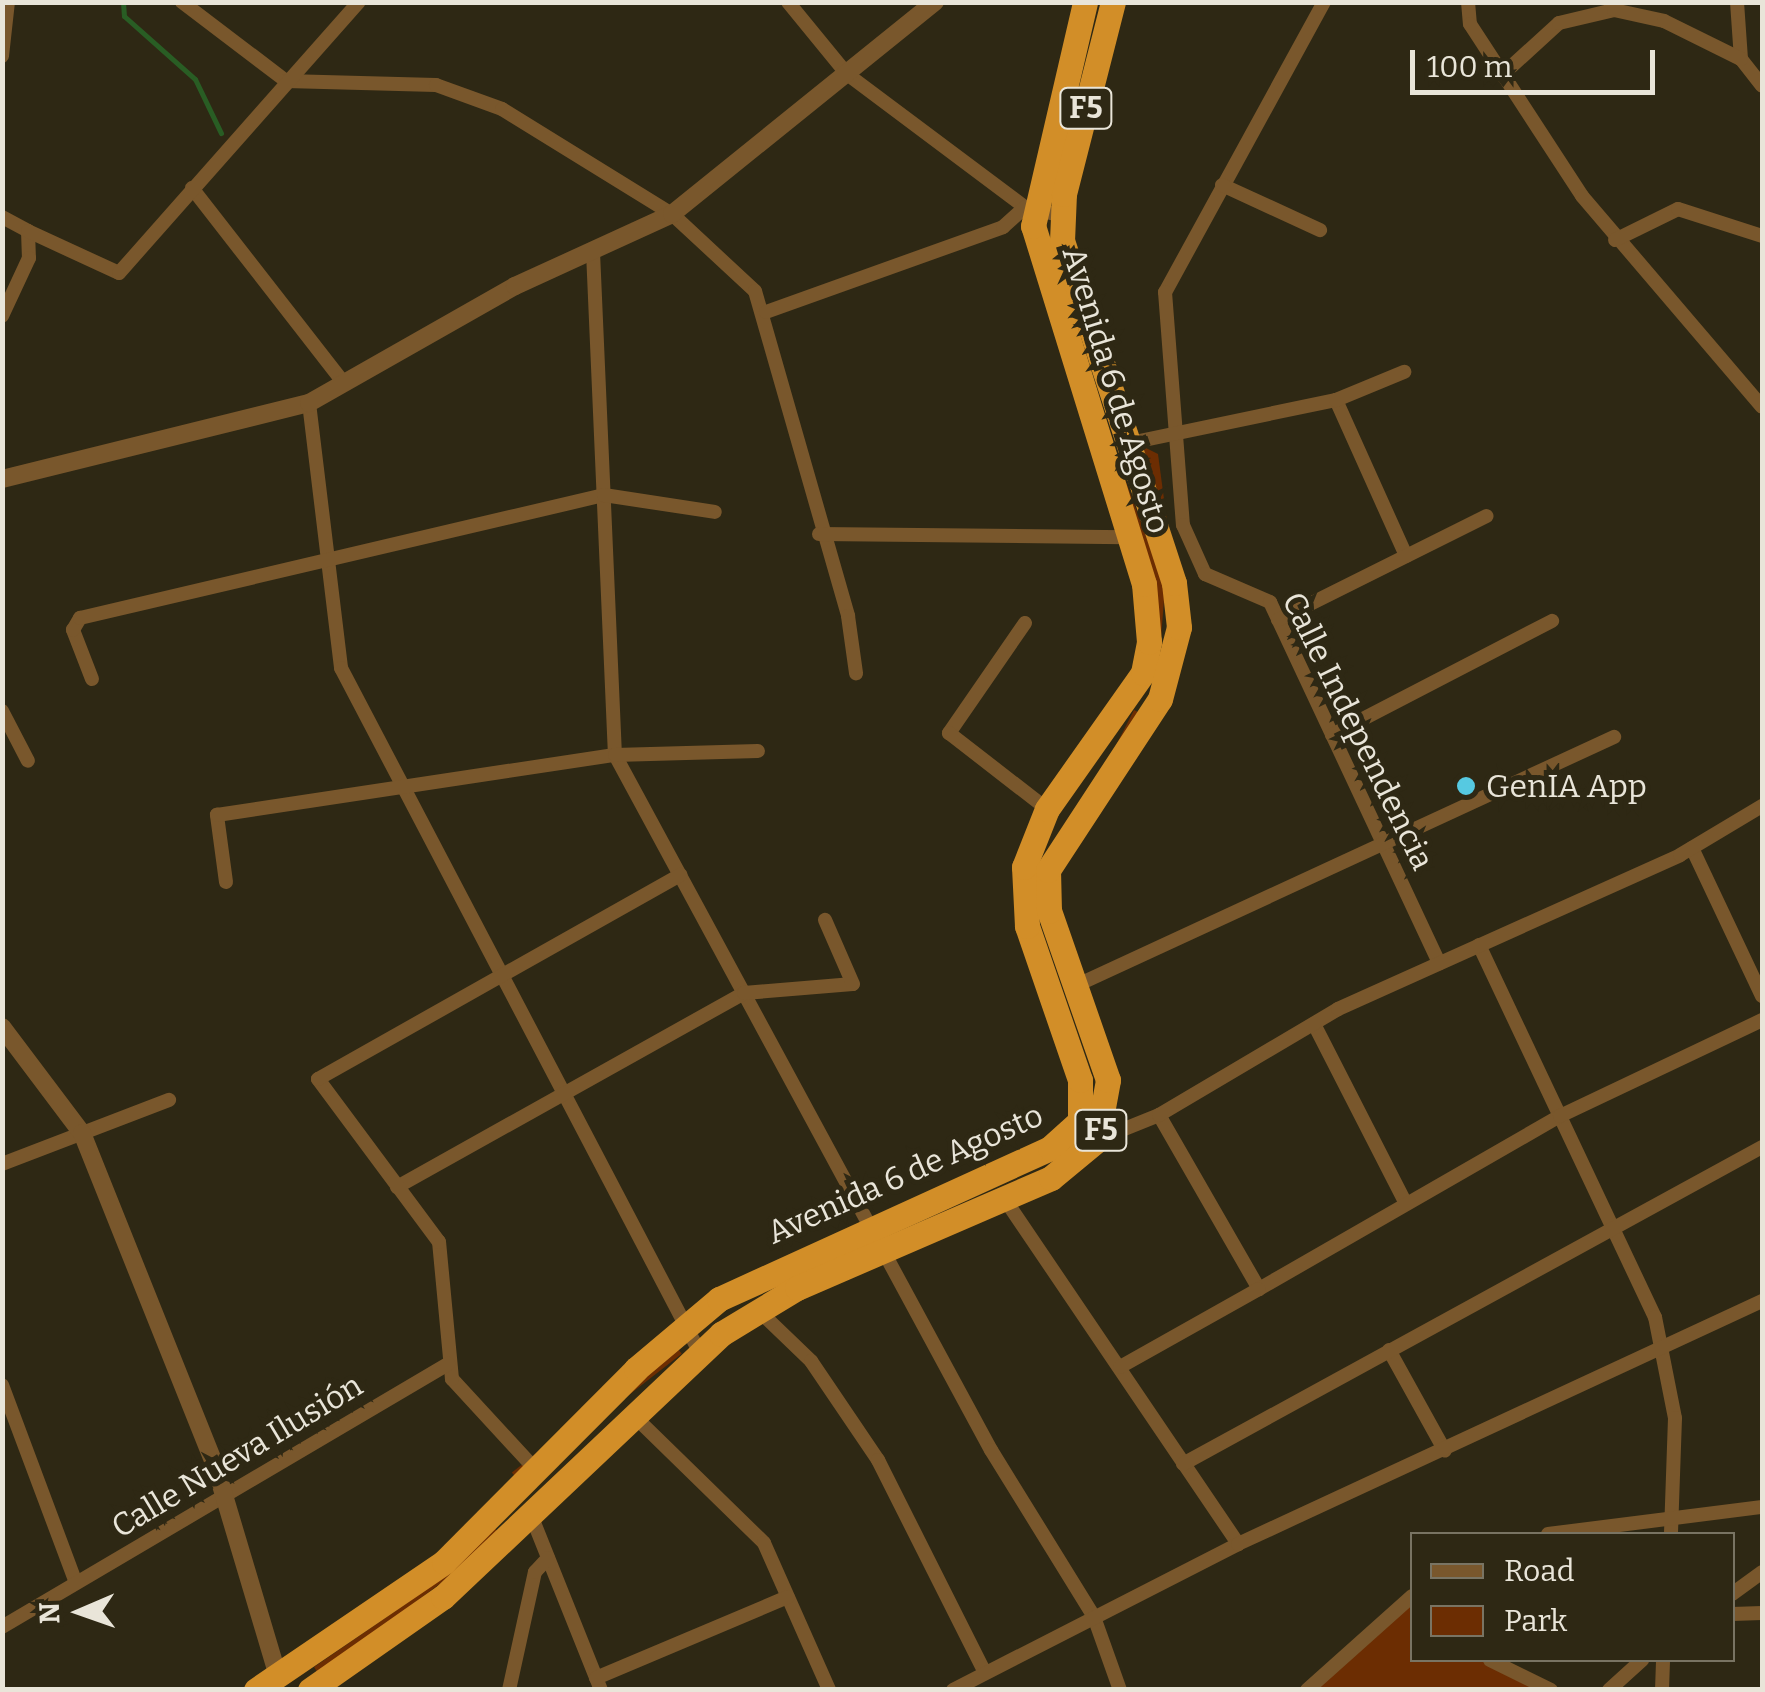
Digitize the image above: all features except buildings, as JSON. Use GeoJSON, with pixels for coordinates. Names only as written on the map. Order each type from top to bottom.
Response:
{"type":"FeatureCollection","features":[{"type":"Feature","properties":{"kind":"highway","name":"Avenida 6 de Agosto"},"geometry":{"type":"LineString","coordinates":[[1036,868],[1156,705],[1173,670],[1174,583],[1110,448],[1029,209],[1085,2]]}},
{"type":"Feature","properties":{"kind":"highway","name":"Avenida 6 de Agosto"},"geometry":{"type":"LineString","coordinates":[[272,1685],[419,1583],[683,1327],[766,1272],[1047,1150],[1081,1112],[1080,1080],[1028,926],[1047,808],[1133,690],[1149,614],[1127,538],[1061,215],[1113,2]]}},
{"type":"Feature","properties":{"kind":"highway"},"geometry":{"type":"LineString","coordinates":[[1133,690],[1156,705]]}},
{"type":"Feature","properties":{"kind":"highway","name":"Avenida 6 de Agosto"},"geometry":{"type":"LineString","coordinates":[[310,1690],[443,1597],[700,1352],[758,1310],[885,1249],[1058,1174],[1096,1140],[1108,1080],[1036,868]]}},
{"type":"Feature","properties":{"kind":"highway"},"geometry":{"type":"LineString","coordinates":[[1081,1112],[1096,1140]]}},
{"type":"Feature","properties":{"kind":"highway"},"geometry":{"type":"LineString","coordinates":[[1047,1150],[1058,1174]]}},
{"type":"Feature","properties":{"kind":"street"},"geometry":{"type":"LineString","coordinates":[[2,56],[8,2]]}},
{"type":"Feature","properties":{"kind":"street"},"geometry":{"type":"LineString","coordinates":[[182,2],[286,81],[436,85],[502,108],[672,214],[766,312],[819,534],[848,616],[856,673]]}},
{"type":"Feature","properties":{"kind":"street"},"geometry":{"type":"LineString","coordinates":[[2,216],[118,273],[359,2]]}},
{"type":"Feature","properties":{"kind":"street"},"geometry":{"type":"LineString","coordinates":[[788,2],[848,74],[1029,209],[1061,215]]}},
{"type":"Feature","properties":{"kind":"street"},"geometry":{"type":"LineString","coordinates":[[2,479],[309,403],[672,214],[936,2]]}},
{"type":"Feature","properties":{"kind":"street","name":"Calle Independencia"},"geometry":{"type":"LineString","coordinates":[[1324,2],[1166,292],[1174,434],[1195,562],[1205,574],[1262,593],[1439,963]]}},
{"type":"Feature","properties":{"kind":"street"},"geometry":{"type":"LineString","coordinates":[[1468,2],[1470,24],[1615,240],[1762,407]]}},
{"type":"Feature","properties":{"kind":"street"},"geometry":{"type":"LineString","coordinates":[[1737,2],[1741,59]]}},
{"type":"Feature","properties":{"kind":"street"},"geometry":{"type":"LineString","coordinates":[[1502,75],[1560,23],[1614,10],[1664,22],[1741,59],[1762,86]]}},
{"type":"Feature","properties":{"kind":"street"},"geometry":{"type":"LineString","coordinates":[[1222,185],[1320,230]]}},
{"type":"Feature","properties":{"kind":"street"},"geometry":{"type":"LineString","coordinates":[[192,188],[344,384]]}},
{"type":"Feature","properties":{"kind":"street"},"geometry":{"type":"LineString","coordinates":[[766,312],[1002,227],[1029,209]]}},
{"type":"Feature","properties":{"kind":"street"},"geometry":{"type":"LineString","coordinates":[[1615,240],[1678,209],[1762,236]]}},
{"type":"Feature","properties":{"kind":"street"},"geometry":{"type":"LineString","coordinates":[[2,316],[29,258],[28,231]]}},
{"type":"Feature","properties":{"kind":"street"},"geometry":{"type":"LineString","coordinates":[[593,252],[615,755],[991,1450],[1094,1617],[1120,1690]]}},
{"type":"Feature","properties":{"kind":"street"},"geometry":{"type":"LineString","coordinates":[[1110,448],[1336,400],[1404,372]]}},
{"type":"Feature","properties":{"kind":"street"},"geometry":{"type":"LineString","coordinates":[[1336,400],[1406,556]]}},
{"type":"Feature","properties":{"kind":"street"},"geometry":{"type":"LineString","coordinates":[[309,403],[323,564],[341,668],[561,1096],[683,1327],[700,1352]]}},
{"type":"Feature","properties":{"kind":"street"},"geometry":{"type":"LineString","coordinates":[[92,679],[73,630],[80,618],[604,495],[716,512]]}},
{"type":"Feature","properties":{"kind":"street"},"geometry":{"type":"LineString","coordinates":[[1278,620],[1488,516]]}},
{"type":"Feature","properties":{"kind":"street"},"geometry":{"type":"LineString","coordinates":[[819,534],[1127,538]]}},
{"type":"Feature","properties":{"kind":"street"},"geometry":{"type":"LineString","coordinates":[[1332,736],[1552,621]]}},
{"type":"Feature","properties":{"kind":"street"},"geometry":{"type":"LineString","coordinates":[[1025,623],[949,732],[1047,808]]}},
{"type":"Feature","properties":{"kind":"street"},"geometry":{"type":"LineString","coordinates":[[2,710],[28,760]]}},
{"type":"Feature","properties":{"kind":"street"},"geometry":{"type":"LineString","coordinates":[[1075,986],[1614,737]]}},
{"type":"Feature","properties":{"kind":"street"},"geometry":{"type":"LineString","coordinates":[[226,882],[217,815],[615,755],[758,750]]}},
{"type":"Feature","properties":{"kind":"street"},"geometry":{"type":"LineString","coordinates":[[1096,1140],[1160,1115],[1314,1024],[1692,848],[1762,806]]}},
{"type":"Feature","properties":{"kind":"street"},"geometry":{"type":"LineString","coordinates":[[1692,848],[1762,996]]}},
{"type":"Feature","properties":{"kind":"street"},"geometry":{"type":"LineString","coordinates":[[536,1470],[467,1400],[448,1364],[439,1242],[318,1079],[680,875]]}},
{"type":"Feature","properties":{"kind":"street"},"geometry":{"type":"LineString","coordinates":[[396,1187],[744,992],[853,984],[826,920]]}},
{"type":"Feature","properties":{"kind":"street"},"geometry":{"type":"LineString","coordinates":[[1479,945],[1612,1226],[1662,1354],[1675,1418],[1671,1530]]}},
{"type":"Feature","properties":{"kind":"street"},"geometry":{"type":"LineString","coordinates":[[1120,1368],[1560,1116],[1762,1020]]}},
{"type":"Feature","properties":{"kind":"street"},"geometry":{"type":"LineString","coordinates":[[1314,1024],[1406,1204]]}},
{"type":"Feature","properties":{"kind":"street"},"geometry":{"type":"LineString","coordinates":[[2,1027],[82,1132],[224,1496],[272,1685]]}},
{"type":"Feature","properties":{"kind":"street"},"geometry":{"type":"LineString","coordinates":[[2,1164],[169,1100]]}},
{"type":"Feature","properties":{"kind":"street"},"geometry":{"type":"LineString","coordinates":[[1160,1115],[1258,1288]]}},
{"type":"Feature","properties":{"kind":"street"},"geometry":{"type":"LineString","coordinates":[[1183,1464],[1762,1147]]}},
{"type":"Feature","properties":{"kind":"street"},"geometry":{"type":"LineString","coordinates":[[1004,1198],[1238,1544]]}},
{"type":"Feature","properties":{"kind":"street"},"geometry":{"type":"LineString","coordinates":[[952,1690],[1238,1544],[1662,1354],[1762,1301]]}},
{"type":"Feature","properties":{"kind":"street"},"geometry":{"type":"LineString","coordinates":[[758,1310],[811,1362],[878,1460],[986,1673]]}},
{"type":"Feature","properties":{"kind":"street"},"geometry":{"type":"LineString","coordinates":[[1389,1350],[1444,1451]]}},
{"type":"Feature","properties":{"kind":"street","name":"Calle Nueva Ilusión"},"geometry":{"type":"LineString","coordinates":[[2,1627],[448,1364]]}},
{"type":"Feature","properties":{"kind":"street"},"geometry":{"type":"LineString","coordinates":[[2,1385],[76,1583]]}},
{"type":"Feature","properties":{"kind":"street"},"geometry":{"type":"LineString","coordinates":[[633,1416],[764,1543],[829,1690]]}},
{"type":"Feature","properties":{"kind":"street"},"geometry":{"type":"LineString","coordinates":[[1557,1532],[1586,1522],[1671,1530],[1762,1507]]}},
{"type":"Feature","properties":{"kind":"street"},"geometry":{"type":"LineString","coordinates":[[531,1515],[599,1684],[788,1597]]}},
{"type":"Feature","properties":{"kind":"street"},"geometry":{"type":"LineString","coordinates":[[509,1690],[535,1572],[548,1558]]}},
{"type":"Feature","properties":{"kind":"street"},"geometry":{"type":"LineString","coordinates":[[1735,1592],[1762,1572]]}},
{"type":"Feature","properties":{"kind":"street"},"geometry":{"type":"LineString","coordinates":[[1307,1690],[1410,1598]]}},
{"type":"Feature","properties":{"kind":"street"},"geometry":{"type":"LineString","coordinates":[[1735,1614],[1762,1612]]}},
{"type":"Feature","properties":{"kind":"street"},"geometry":{"type":"LineString","coordinates":[[1494,1662],[1550,1690]]}},
{"type":"Feature","properties":{"kind":"street"},"geometry":{"type":"LineString","coordinates":[[1609,1690],[1640,1662]]}},
{"type":"Feature","properties":{"kind":"street"},"geometry":{"type":"LineString","coordinates":[[1662,1690],[1664,1662]]}},
{"type":"Feature","properties":{"kind":"green space"},"geometry":{"type":"Polygon","coordinates":[[[1146,448],[1158,454],[1168,529],[1140,452],[1146,448]]]}},
{"type":"Feature","properties":{"kind":"green space"},"geometry":{"type":"Polygon","coordinates":[[[1123,474],[1165,588],[1157,687],[1116,477],[1123,474]]]}},
{"type":"Feature","properties":{"kind":"green space"},"geometry":{"type":"Polygon","coordinates":[[[1134,710],[1142,714],[1064,866],[1056,862],[1134,710]]]}},
{"type":"Feature","properties":{"kind":"green space"},"geometry":{"type":"Polygon","coordinates":[[[675,1345],[682,1354],[519,1481],[512,1472],[675,1345]]]}},
{"type":"Feature","properties":{"kind":"green space"},"geometry":{"type":"Polygon","coordinates":[[[492,1525],[498,1532],[454,1573],[319,1675],[314,1667],[407,1603],[492,1525]]]}},
{"type":"Feature","properties":{"kind":"green space"},"geometry":{"type":"Polygon","coordinates":[[[1410,1598],[1410,1662],[1494,1662],[1551,1690],[1307,1690],[1410,1598]]]}},
{"type":"Feature","properties":{"kind":"waterway"},"geometry":{"type":"LineString","coordinates":[[123,2],[124,16],[195,79],[221,133]]}},
{"type":"Feature","properties":{"kind":"place","name":"GenIA App"},"geometry":{"type":"Point","coordinates":[1466,786]}}]}
